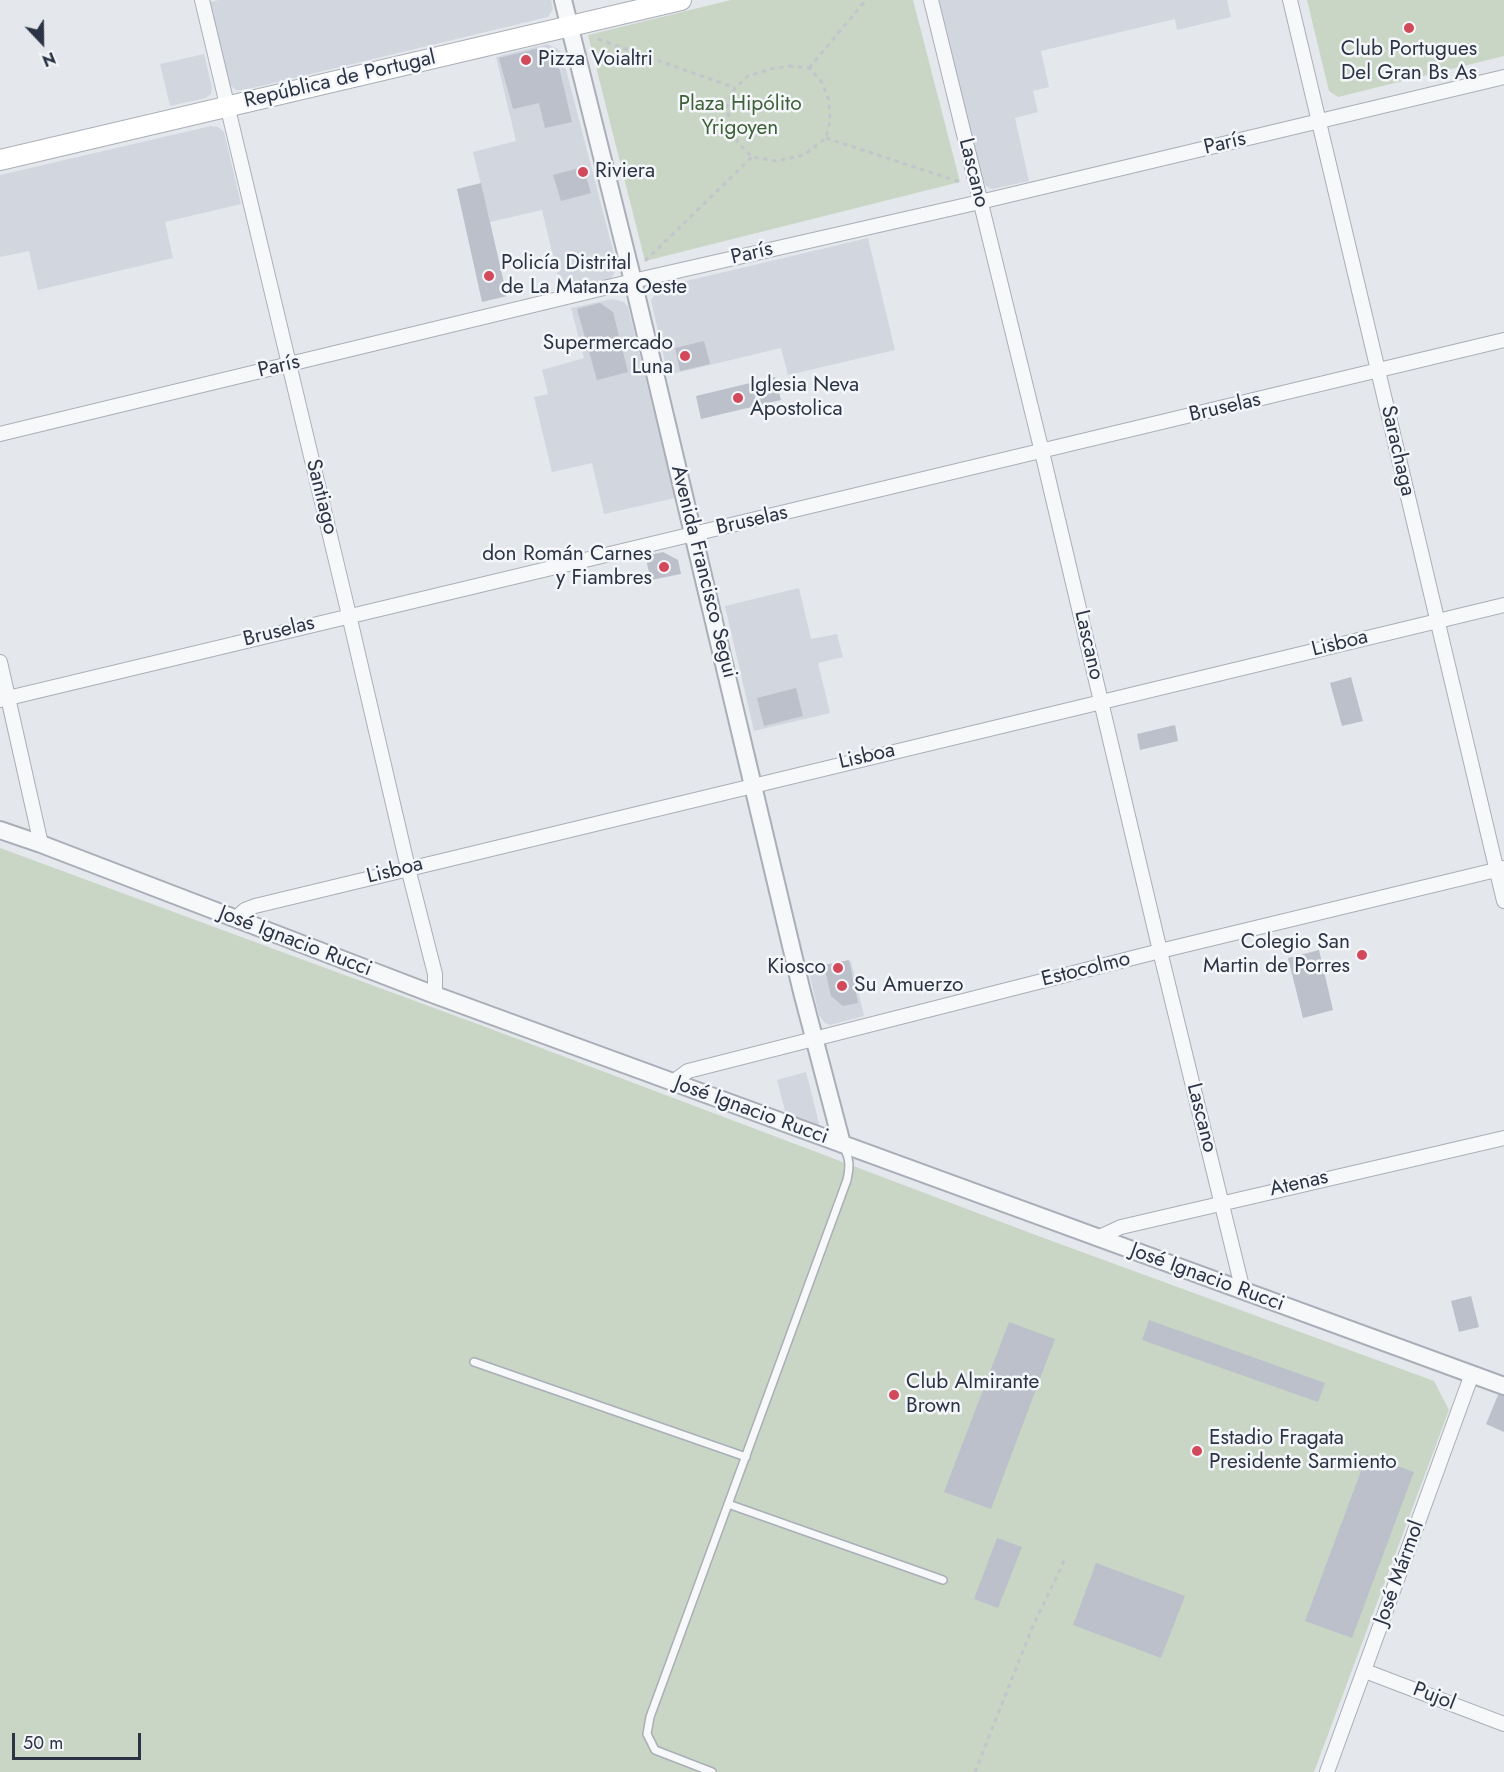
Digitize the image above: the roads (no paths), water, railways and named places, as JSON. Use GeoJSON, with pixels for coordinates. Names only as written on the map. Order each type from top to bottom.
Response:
{"type":"FeatureCollection","features":[{"type":"Feature","properties":{"kind":"main road","name":"República de Portugal"},"geometry":{"type":"LineString","coordinates":[[0,160],[681,0]]}},
{"type":"Feature","properties":{"kind":"street","name":"Santiago"},"geometry":{"type":"LineString","coordinates":[[202,0],[435,974],[435,995]]}},
{"type":"Feature","properties":{"kind":"street","name":"Avenida Francisco Segui"},"geometry":{"type":"LineString","coordinates":[[563,0],[633,281],[814,1039],[842,1144]]}},
{"type":"Feature","properties":{"kind":"street","name":"Lascano"},"geometry":{"type":"LineString","coordinates":[[931,0],[1243,1291]]}},
{"type":"Feature","properties":{"kind":"street","name":"Sarachaga"},"geometry":{"type":"LineString","coordinates":[[1290,0],[1437,621],[1500,869],[1504,901]]}},
{"type":"Feature","properties":{"kind":"street","name":"París"},"geometry":{"type":"LineString","coordinates":[[0,434],[633,281],[980,202],[1504,77]]}},
{"type":"Feature","properties":{"kind":"street","name":"Bruselas"},"geometry":{"type":"LineString","coordinates":[[4,699],[1504,340]]}},
{"type":"Feature","properties":{"kind":"street","name":"Lisboa"},"geometry":{"type":"LineString","coordinates":[[235,919],[245,910],[255,906],[408,868],[1504,604]]}},
{"type":"Feature","properties":{"kind":"street"},"geometry":{"type":"LineString","coordinates":[[0,662],[4,699],[41,844]]}},
{"type":"Feature","properties":{"kind":"street","name":"José Ignacio Rucci"},"geometry":{"type":"LineString","coordinates":[[0,830],[435,995],[1504,1386]]}},
{"type":"Feature","properties":{"kind":"street","name":"Estocolmo"},"geometry":{"type":"LineString","coordinates":[[673,1082],[688,1071],[1160,951],[1500,869]]}},
{"type":"Feature","properties":{"kind":"street","name":"Atenas"},"geometry":{"type":"LineString","coordinates":[[1097,1238],[1121,1227],[1221,1202],[1504,1138]]}},
{"type":"Feature","properties":{"kind":"street","name":"José Mármol"},"geometry":{"type":"LineString","coordinates":[[1327,1772],[1472,1374]]}},
{"type":"Feature","properties":{"kind":"street","name":"Pujol"},"geometry":{"type":"LineString","coordinates":[[1365,1671],[1504,1724]]}},
{"type":"Feature","properties":{"kind":"lane"},"geometry":{"type":"LineString","coordinates":[[712,1772],[655,1750],[646,1734],[650,1717],[847,1180],[850,1168],[849,1156],[842,1144]]}},
{"type":"Feature","properties":{"kind":"lane"},"geometry":{"type":"LineString","coordinates":[[474,1362],[746,1457]]}},
{"type":"Feature","properties":{"kind":"lane"},"geometry":{"type":"LineString","coordinates":[[728,1504],[943,1580]]}},
{"type":"Feature","properties":{"kind":"place","name":"Club Portugues Del Gran Bs As"},"geometry":{"type":"Point","coordinates":[1409,28]}},
{"type":"Feature","properties":{"kind":"place","name":"Pizza Voialtri"},"geometry":{"type":"Point","coordinates":[526,60]}},
{"type":"Feature","properties":{"kind":"place","name":"Riviera"},"geometry":{"type":"Point","coordinates":[583,172]}},
{"type":"Feature","properties":{"kind":"place","name":"Policía Distrital de La Matanza Oeste"},"geometry":{"type":"Point","coordinates":[489,276]}},
{"type":"Feature","properties":{"kind":"place","name":"Supermercado Luna"},"geometry":{"type":"Point","coordinates":[685,356]}},
{"type":"Feature","properties":{"kind":"place","name":"Iglesia Neva Apostolica"},"geometry":{"type":"Point","coordinates":[738,398]}},
{"type":"Feature","properties":{"kind":"place","name":"don Román Carnes y Fiambres"},"geometry":{"type":"Point","coordinates":[664,567]}},
{"type":"Feature","properties":{"kind":"place","name":"Colegio San Martin de Porres"},"geometry":{"type":"Point","coordinates":[1362,955]}},
{"type":"Feature","properties":{"kind":"place","name":"Kiosco"},"geometry":{"type":"Point","coordinates":[838,968]}},
{"type":"Feature","properties":{"kind":"place","name":"Su Amuerzo"},"geometry":{"type":"Point","coordinates":[842,986]}},
{"type":"Feature","properties":{"kind":"place","name":"Club Almirante Brown"},"geometry":{"type":"Point","coordinates":[894,1395]}},
{"type":"Feature","properties":{"kind":"place","name":"Estadio Fragata Presidente Sarmiento"},"geometry":{"type":"Point","coordinates":[1197,1451]}},
{"type":"Feature","properties":{"kind":"park label","name":"Plaza Hipólito Yrigoyen"},"geometry":{"type":"Point","coordinates":[740,117]}}]}
